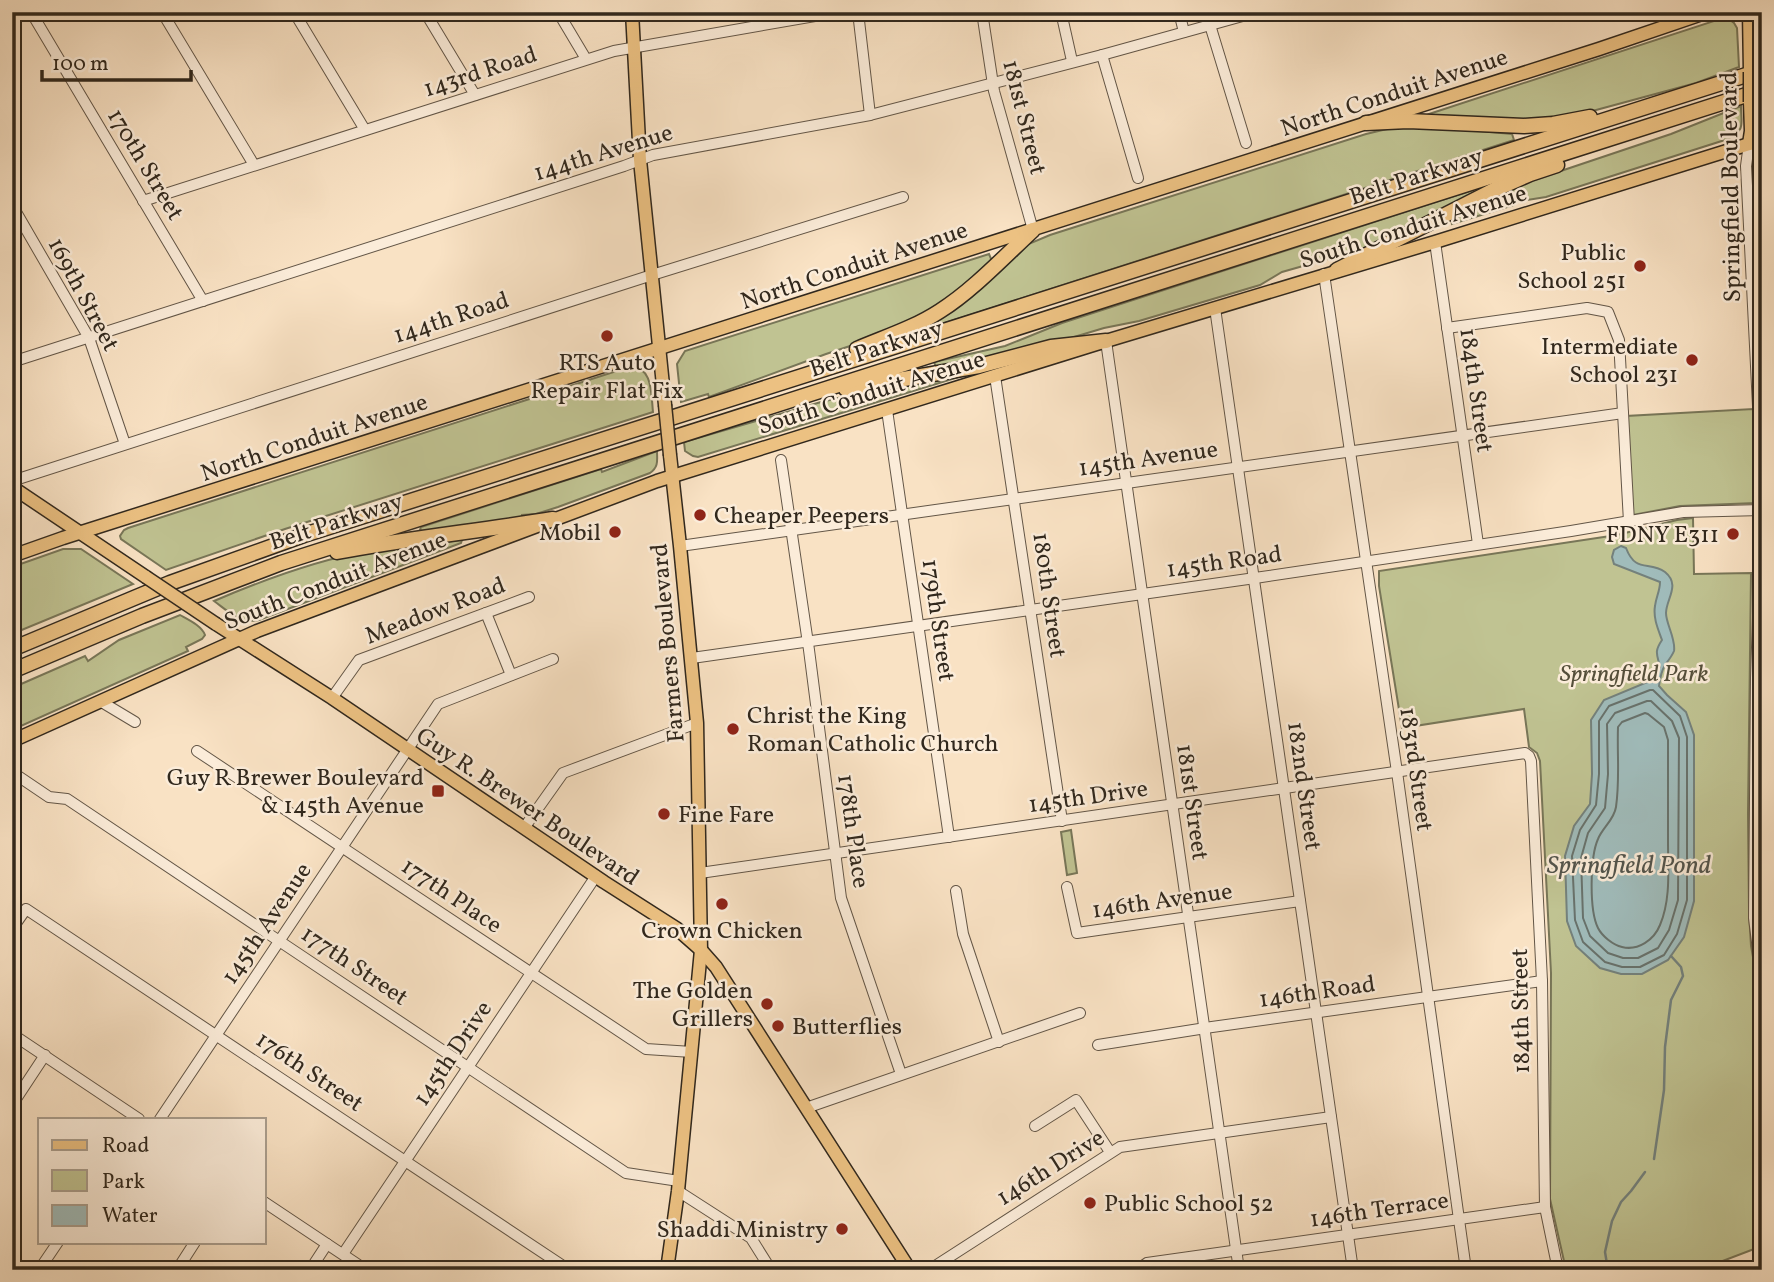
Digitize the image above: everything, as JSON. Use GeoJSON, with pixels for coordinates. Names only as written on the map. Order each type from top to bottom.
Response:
{"type":"FeatureCollection","features":[{"type":"Feature","properties":{"kind":"highway","name":"Belt Parkway"},"geometry":{"type":"LineString","coordinates":[[12,649],[170,583],[292,539],[1762,70]]}},
{"type":"Feature","properties":{"kind":"highway","name":"Belt Parkway"},"geometry":{"type":"LineString","coordinates":[[12,671],[119,625],[281,562],[1762,90]]}},
{"type":"Feature","properties":{"kind":"highway"},"geometry":{"type":"LineString","coordinates":[[1366,123],[1408,121],[1497,126],[1539,125],[1643,108]]}},
{"type":"Feature","properties":{"kind":"highway"},"geometry":{"type":"LineString","coordinates":[[1331,272],[1503,186],[1576,159],[1644,128]]}},
{"type":"Feature","properties":{"kind":"highway"},"geometry":{"type":"LineString","coordinates":[[766,387],[932,317],[960,297],[1033,230]]}},
{"type":"Feature","properties":{"kind":"highway"},"geometry":{"type":"LineString","coordinates":[[793,399],[979,366],[1051,347],[1105,341]]}},
{"type":"Feature","properties":{"kind":"highway"},"geometry":{"type":"LineString","coordinates":[[281,562],[386,543],[492,530],[553,519]]}},
{"type":"Feature","properties":{"kind":"highway"},"geometry":{"type":"LineString","coordinates":[[12,639],[99,614]]}},
{"type":"Feature","properties":{"kind":"main road","name":"Farmers Boulevard"},"geometry":{"type":"LineString","coordinates":[[632,12],[640,160],[697,723],[701,950],[667,1270]]}},
{"type":"Feature","properties":{"kind":"main road","name":"North Conduit Avenue"},"geometry":{"type":"LineString","coordinates":[[12,556],[1708,12]]}},
{"type":"Feature","properties":{"kind":"main road","name":"Springfield Boulevard"},"geometry":{"type":"LineString","coordinates":[[1749,12],[1749,144]]}},
{"type":"Feature","properties":{"kind":"main road","name":"South Conduit Avenue"},"geometry":{"type":"LineString","coordinates":[[12,741],[240,638],[672,476],[1762,140]]}},
{"type":"Feature","properties":{"kind":"main road","name":"Guy R. Brewer Boulevard"},"geometry":{"type":"LineString","coordinates":[[12,487],[682,933],[716,967],[910,1270]]}},
{"type":"Feature","properties":{"kind":"street"},"geometry":{"type":"LineString","coordinates":[[12,19],[24,12]]}},
{"type":"Feature","properties":{"kind":"street","name":"170th Street"},"geometry":{"type":"LineString","coordinates":[[31,12],[203,301]]}},
{"type":"Feature","properties":{"kind":"street"},"geometry":{"type":"LineString","coordinates":[[162,12],[254,165]]}},
{"type":"Feature","properties":{"kind":"street"},"geometry":{"type":"LineString","coordinates":[[294,12],[365,130]]}},
{"type":"Feature","properties":{"kind":"street"},"geometry":{"type":"LineString","coordinates":[[425,12],[475,95]]}},
{"type":"Feature","properties":{"kind":"street"},"geometry":{"type":"LineString","coordinates":[[558,12],[586,59]]}},
{"type":"Feature","properties":{"kind":"street","name":"143rd Road"},"geometry":{"type":"LineString","coordinates":[[143,201],[614,51],[838,12]]}},
{"type":"Feature","properties":{"kind":"street"},"geometry":{"type":"LineString","coordinates":[[858,12],[870,115]]}},
{"type":"Feature","properties":{"kind":"street","name":"181st Street"},"geometry":{"type":"LineString","coordinates":[[982,12],[992,82],[1033,230]]}},
{"type":"Feature","properties":{"kind":"street"},"geometry":{"type":"LineString","coordinates":[[1061,12],[1072,61]]}},
{"type":"Feature","properties":{"kind":"street"},"geometry":{"type":"LineString","coordinates":[[1179,12],[1184,32]]}},
{"type":"Feature","properties":{"kind":"street","name":"144th Avenue"},"geometry":{"type":"LineString","coordinates":[[12,362],[653,155],[870,115],[1256,12]]}},
{"type":"Feature","properties":{"kind":"street"},"geometry":{"type":"LineString","coordinates":[[1210,25],[1246,143]]}},
{"type":"Feature","properties":{"kind":"street"},"geometry":{"type":"LineString","coordinates":[[1102,55],[1138,177]]}},
{"type":"Feature","properties":{"kind":"street","name":"Springfield Boulevard"},"geometry":{"type":"LineString","coordinates":[[1749,144],[1746,166],[1762,486]]}},
{"type":"Feature","properties":{"kind":"street","name":"144th Road"},"geometry":{"type":"LineString","coordinates":[[12,481],[902,197]]}},
{"type":"Feature","properties":{"kind":"street","name":"169th Street"},"geometry":{"type":"LineString","coordinates":[[12,205],[89,338],[125,444]]}},
{"type":"Feature","properties":{"kind":"street","name":"184th Street"},"geometry":{"type":"LineString","coordinates":[[1435,242],[1478,544]]}},
{"type":"Feature","properties":{"kind":"street","name":"183rd Street"},"geometry":{"type":"LineString","coordinates":[[1331,272],[1350,451],[1466,1270]]}},
{"type":"Feature","properties":{"kind":"street","name":"182nd Street"},"geometry":{"type":"LineString","coordinates":[[1215,308],[1353,1270]]}},
{"type":"Feature","properties":{"kind":"street"},"geometry":{"type":"LineString","coordinates":[[1447,328],[1587,308],[1608,312],[1619,340],[1629,522]]}},
{"type":"Feature","properties":{"kind":"street","name":"181st Street"},"geometry":{"type":"LineString","coordinates":[[1105,341],[1239,1270]]}},
{"type":"Feature","properties":{"kind":"street","name":"180th Street"},"geometry":{"type":"LineString","coordinates":[[995,376],[1062,821]]}},
{"type":"Feature","properties":{"kind":"street","name":"179th Street"},"geometry":{"type":"LineString","coordinates":[[887,410],[949,837]]}},
{"type":"Feature","properties":{"kind":"street","name":"145th Avenue"},"geometry":{"type":"LineString","coordinates":[[681,546],[1623,413]]}},
{"type":"Feature","properties":{"kind":"street","name":"178th Place"},"geometry":{"type":"LineString","coordinates":[[781,460],[841,898],[901,1074]]}},
{"type":"Feature","properties":{"kind":"street"},"geometry":{"type":"LineString","coordinates":[[1762,496],[1758,821],[1754,918],[1762,982]]}},
{"type":"Feature","properties":{"kind":"street","name":"145th Road"},"geometry":{"type":"LineString","coordinates":[[692,658],[1366,562],[1683,512],[1761,510]]}},
{"type":"Feature","properties":{"kind":"street","name":"Meadow Road"},"geometry":{"type":"LineString","coordinates":[[332,698],[359,660],[529,597]]}},
{"type":"Feature","properties":{"kind":"street"},"geometry":{"type":"LineString","coordinates":[[486,613],[511,675]]}},
{"type":"Feature","properties":{"kind":"street","name":"145th Avenue"},"geometry":{"type":"LineString","coordinates":[[161,1118],[438,704],[553,659]]}},
{"type":"Feature","properties":{"kind":"street"},"geometry":{"type":"LineString","coordinates":[[100,701],[135,722]]}},
{"type":"Feature","properties":{"kind":"street"},"geometry":{"type":"LineString","coordinates":[[524,828],[563,773],[697,723]]}},
{"type":"Feature","properties":{"kind":"street","name":"177th Place"},"geometry":{"type":"LineString","coordinates":[[197,751],[646,1049],[692,1052]]}},
{"type":"Feature","properties":{"kind":"street","name":"184th Street"},"geometry":{"type":"LineString","coordinates":[[1525,754],[1531,761],[1542,981],[1545,1207],[1558,1270]]}},
{"type":"Feature","properties":{"kind":"street","name":"145th Drive"},"geometry":{"type":"LineString","coordinates":[[700,873],[1525,754]]}},
{"type":"Feature","properties":{"kind":"street","name":"177th Street"},"geometry":{"type":"LineString","coordinates":[[12,772],[49,797],[67,799],[626,1173],[678,1186],[751,1238],[771,1270]]}},
{"type":"Feature","properties":{"kind":"street","name":"145th Drive"},"geometry":{"type":"LineString","coordinates":[[343,1254],[596,876]]}},
{"type":"Feature","properties":{"kind":"street","name":"146th Avenue"},"geometry":{"type":"LineString","coordinates":[[1067,887],[1077,933],[1300,901]]}},
{"type":"Feature","properties":{"kind":"street"},"geometry":{"type":"LineString","coordinates":[[956,891],[963,934],[999,1042]]}},
{"type":"Feature","properties":{"kind":"street","name":"176th Street"},"geometry":{"type":"LineString","coordinates":[[14,924],[26,909],[569,1270]]}},
{"type":"Feature","properties":{"kind":"street","name":"146th Road"},"geometry":{"type":"LineString","coordinates":[[1098,1045],[1542,981]]}},
{"type":"Feature","properties":{"kind":"street"},"geometry":{"type":"LineString","coordinates":[[806,1108],[1080,1013]]}},
{"type":"Feature","properties":{"kind":"street"},"geometry":{"type":"LineString","coordinates":[[12,1034],[138,1118]]}},
{"type":"Feature","properties":{"kind":"street"},"geometry":{"type":"LineString","coordinates":[[12,1105],[45,1055]]}},
{"type":"Feature","properties":{"kind":"street"},"geometry":{"type":"LineString","coordinates":[[1035,1126],[1076,1100],[1110,1152]]}},
{"type":"Feature","properties":{"kind":"street","name":"146th Drive"},"geometry":{"type":"LineString","coordinates":[[929,1270],[1120,1147],[1331,1116]]}},
{"type":"Feature","properties":{"kind":"street"},"geometry":{"type":"LineString","coordinates":[[266,1203],[366,1270]]}},
{"type":"Feature","properties":{"kind":"street","name":"146th Terrace"},"geometry":{"type":"LineString","coordinates":[[1137,1270],[1147,1263],[1545,1207]]}},
{"type":"Feature","properties":{"kind":"street"},"geometry":{"type":"LineString","coordinates":[[39,1270],[57,1244]]}},
{"type":"Feature","properties":{"kind":"street"},"geometry":{"type":"LineString","coordinates":[[177,1270],[194,1244]]}},
{"type":"Feature","properties":{"kind":"street"},"geometry":{"type":"LineString","coordinates":[[310,1270],[327,1244]]}},
{"type":"Feature","properties":{"kind":"street"},"geometry":{"type":"LineString","coordinates":[[1754,1270],[1762,1267]]}},
{"type":"Feature","properties":{"kind":"green space"},"geometry":{"type":"Polygon","coordinates":[[[1726,17],[1737,28],[1739,67],[1696,83],[1547,121],[1429,114],[1726,17]]]}},
{"type":"Feature","properties":{"kind":"green space"},"geometry":{"type":"Polygon","coordinates":[[[1741,106],[1740,129],[1728,139],[1546,197],[1514,202],[1514,205],[1452,224],[1451,219],[1528,182],[1671,134],[1741,106]]]}},
{"type":"Feature","properties":{"kind":"green space"},"geometry":{"type":"Polygon","coordinates":[[[1413,125],[1512,134],[1514,140],[926,329],[924,325],[1026,245],[1050,235],[1366,134],[1413,125]]]}},
{"type":"Feature","properties":{"kind":"green space"},"geometry":{"type":"Polygon","coordinates":[[[1473,190],[1476,194],[1426,222],[1363,249],[1282,272],[1260,285],[1034,349],[1013,350],[1011,355],[936,367],[934,362],[1005,346],[1062,323],[1473,190]]]}},
{"type":"Feature","properties":{"kind":"green space"},"geometry":{"type":"Polygon","coordinates":[[[989,254],[992,261],[949,300],[880,336],[709,397],[708,394],[681,402],[677,364],[685,351],[989,254]]]}},
{"type":"Feature","properties":{"kind":"green space"},"geometry":{"type":"Polygon","coordinates":[[[629,367],[643,371],[647,376],[653,412],[285,529],[166,570],[121,539],[120,536],[128,528],[629,367]]]}},
{"type":"Feature","properties":{"kind":"green space"},"geometry":{"type":"Polygon","coordinates":[[[961,375],[698,457],[685,451],[684,442],[821,402],[881,388],[961,375]]]}},
{"type":"Feature","properties":{"kind":"green space"},"geometry":{"type":"Polygon","coordinates":[[[1753,409],[1756,503],[1680,506],[1633,515],[1626,416],[1753,409]]]}},
{"type":"Feature","properties":{"kind":"green space"},"geometry":{"type":"Polygon","coordinates":[[[657,451],[656,466],[650,473],[558,507],[522,515],[522,520],[425,532],[420,530],[421,527],[601,469],[602,472],[657,451]]]}},
{"type":"Feature","properties":{"kind":"green space","name":"Springfield Park"},"geometry":{"type":"Polygon","coordinates":[[[1693,518],[1694,574],[1751,573],[1749,912],[1751,946],[1762,1007],[1762,1246],[1699,1270],[1566,1270],[1550,1199],[1551,973],[1540,761],[1537,753],[1529,747],[1524,709],[1402,728],[1379,586],[1379,571],[1617,535],[1693,518]]]}},
{"type":"Feature","properties":{"kind":"green space"},"geometry":{"type":"Polygon","coordinates":[[[462,540],[461,543],[259,620],[240,619],[214,601],[271,578],[349,555],[462,540]]]}},
{"type":"Feature","properties":{"kind":"green space"},"geometry":{"type":"Polygon","coordinates":[[[63,549],[81,549],[133,584],[12,634],[12,567],[63,549]]]}},
{"type":"Feature","properties":{"kind":"green space"},"geometry":{"type":"Polygon","coordinates":[[[180,615],[198,626],[205,635],[186,647],[188,651],[12,730],[12,688],[85,656],[88,661],[119,640],[180,615]]]}},
{"type":"Feature","properties":{"kind":"green space"},"geometry":{"type":"Polygon","coordinates":[[[1071,830],[1077,873],[1067,875],[1061,832],[1071,830]]]}},
{"type":"Feature","properties":{"kind":"water","name":"Springfield Pond"},"geometry":{"type":"Polygon","coordinates":[[[1621,546],[1626,548],[1634,561],[1665,572],[1672,582],[1666,613],[1674,651],[1663,670],[1659,686],[1686,712],[1694,735],[1694,901],[1684,937],[1668,960],[1642,974],[1621,974],[1600,968],[1576,946],[1567,921],[1565,856],[1574,826],[1590,804],[1591,720],[1604,700],[1650,681],[1660,667],[1657,650],[1662,640],[1655,610],[1660,582],[1614,564],[1614,550],[1621,546]]]}},
{"type":"Feature","properties":{"kind":"waterway"},"geometry":{"type":"LineString","coordinates":[[1654,1159],[1664,1090],[1665,1047],[1671,1000],[1683,976],[1681,967],[1671,956]]}},
{"type":"Feature","properties":{"kind":"waterway"},"geometry":{"type":"LineString","coordinates":[[1608,1270],[1605,1252],[1612,1221],[1621,1202],[1645,1172]]}},
{"type":"Feature","properties":{"kind":"place","name":"Public School 251"},"geometry":{"type":"Point","coordinates":[1640,266]}},
{"type":"Feature","properties":{"kind":"place","name":"RTS Auto Repair Flat Fix"},"geometry":{"type":"Point","coordinates":[607,336]}},
{"type":"Feature","properties":{"kind":"place","name":"Intermediate School 231"},"geometry":{"type":"Point","coordinates":[1692,360]}},
{"type":"Feature","properties":{"kind":"place","name":"Cheaper Peepers"},"geometry":{"type":"Point","coordinates":[700,515]}},
{"type":"Feature","properties":{"kind":"place","name":"Mobil"},"geometry":{"type":"Point","coordinates":[615,532]}},
{"type":"Feature","properties":{"kind":"place","name":"FDNY E311"},"geometry":{"type":"Point","coordinates":[1733,534]}},
{"type":"Feature","properties":{"kind":"place","name":"Christ the King Roman Catholic Church"},"geometry":{"type":"Point","coordinates":[733,729]}},
{"type":"Feature","properties":{"kind":"place","name":"Guy R Brewer Boulevard & 145th Avenue"},"geometry":{"type":"Point","coordinates":[438,791]}},
{"type":"Feature","properties":{"kind":"place","name":"Fine Fare"},"geometry":{"type":"Point","coordinates":[664,814]}},
{"type":"Feature","properties":{"kind":"place","name":"Crown Chicken"},"geometry":{"type":"Point","coordinates":[722,904]}},
{"type":"Feature","properties":{"kind":"place","name":"The Golden Grillers"},"geometry":{"type":"Point","coordinates":[767,1004]}},
{"type":"Feature","properties":{"kind":"place","name":"Butterflies"},"geometry":{"type":"Point","coordinates":[778,1026]}},
{"type":"Feature","properties":{"kind":"place","name":"Public School 52"},"geometry":{"type":"Point","coordinates":[1090,1203]}},
{"type":"Feature","properties":{"kind":"place","name":"Shaddi Ministry"},"geometry":{"type":"Point","coordinates":[842,1229]}}]}
